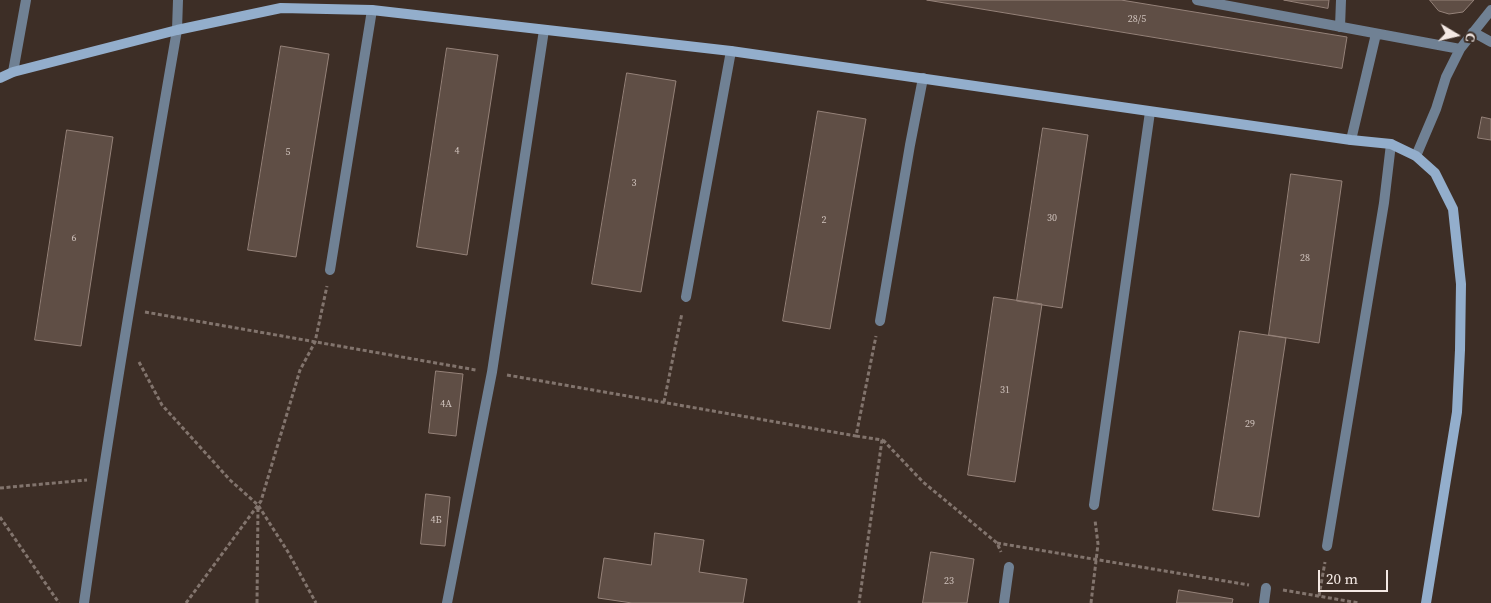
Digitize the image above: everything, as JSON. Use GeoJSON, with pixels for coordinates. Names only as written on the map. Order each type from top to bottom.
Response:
{"type":"FeatureCollection","features":[{"type":"Feature","properties":{"kind":"street"},"geometry":{"type":"LineString","coordinates":[[0,78],[13,72],[176,30],[281,8],[372,10],[730,51],[1150,112],[1391,144],[1416,156],[1435,173],[1453,209],[1461,284],[1457,412],[1426,603]]}},
{"type":"Feature","properties":{"kind":"lane"},"geometry":{"type":"LineString","coordinates":[[13,72],[26,0]]}},
{"type":"Feature","properties":{"kind":"lane"},"geometry":{"type":"LineString","coordinates":[[84,603],[129,309],[176,30],[178,0]]}},
{"type":"Feature","properties":{"kind":"lane"},"geometry":{"type":"LineString","coordinates":[[1197,0],[1460,49]]}},
{"type":"Feature","properties":{"kind":"lane"},"geometry":{"type":"LineString","coordinates":[[1340,27],[1341,0]]}},
{"type":"Feature","properties":{"kind":"lane"},"geometry":{"type":"LineString","coordinates":[[330,270],[372,10]]}},
{"type":"Feature","properties":{"kind":"lane"},"geometry":{"type":"LineString","coordinates":[[1416,156],[1436,109],[1446,77],[1460,49],[1491,10]]}},
{"type":"Feature","properties":{"kind":"lane"},"geometry":{"type":"LineString","coordinates":[[447,603],[492,372],[544,30]]}},
{"type":"Feature","properties":{"kind":"lane"},"geometry":{"type":"LineString","coordinates":[[1473,32],[1491,42]]}},
{"type":"Feature","properties":{"kind":"lane"},"geometry":{"type":"LineString","coordinates":[[1351,140],[1376,34]]}},
{"type":"Feature","properties":{"kind":"lane"},"geometry":{"type":"LineString","coordinates":[[686,297],[730,51]]}},
{"type":"Feature","properties":{"kind":"lane"},"geometry":{"type":"LineString","coordinates":[[880,321],[923,78]]}},
{"type":"Feature","properties":{"kind":"lane"},"geometry":{"type":"LineString","coordinates":[[1094,505],[1150,112]]}},
{"type":"Feature","properties":{"kind":"lane"},"geometry":{"type":"LineString","coordinates":[[1327,546],[1384,203],[1391,144]]}},
{"type":"Feature","properties":{"kind":"lane"},"geometry":{"type":"LineString","coordinates":[[1004,603],[1009,567]]}},
{"type":"Feature","properties":{"kind":"lane"},"geometry":{"type":"LineString","coordinates":[[1264,603],[1266,588]]}},
{"type":"Feature","properties":{"kind":"path"},"geometry":{"type":"LineString","coordinates":[[186,603],[260,501],[300,370],[316,342],[330,270]]}},
{"type":"Feature","properties":{"kind":"path"},"geometry":{"type":"LineString","coordinates":[[664,402],[686,297]]}},
{"type":"Feature","properties":{"kind":"path"},"geometry":{"type":"LineString","coordinates":[[129,309],[882,440],[923,482],[997,543],[1009,567]]}},
{"type":"Feature","properties":{"kind":"path"},"geometry":{"type":"LineString","coordinates":[[856,436],[880,321]]}},
{"type":"Feature","properties":{"kind":"path"},"geometry":{"type":"LineString","coordinates":[[125,337],[162,405],[230,480],[258,505],[288,552],[316,603]]}},
{"type":"Feature","properties":{"kind":"path"},"geometry":{"type":"LineString","coordinates":[[859,603],[882,440]]}},
{"type":"Feature","properties":{"kind":"path"},"geometry":{"type":"LineString","coordinates":[[0,488],[102,478]]}},
{"type":"Feature","properties":{"kind":"path"},"geometry":{"type":"LineString","coordinates":[[257,603],[258,505]]}},
{"type":"Feature","properties":{"kind":"path"},"geometry":{"type":"LineString","coordinates":[[1091,603],[1098,544],[1094,505]]}},
{"type":"Feature","properties":{"kind":"path"},"geometry":{"type":"LineString","coordinates":[[0,517],[59,603]]}},
{"type":"Feature","properties":{"kind":"path"},"geometry":{"type":"LineString","coordinates":[[997,543],[1358,603]]}},
{"type":"Feature","properties":{"kind":"path"},"geometry":{"type":"LineString","coordinates":[[1319,596],[1327,546]]}},
{"type":"Feature","properties":{"kind":"building"},"geometry":{"type":"Polygon","coordinates":[[[927,0],[1121,0],[1347,37],[1342,68],[927,0]]]}},
{"type":"Feature","properties":{"kind":"building"},"geometry":{"type":"Polygon","coordinates":[[[1284,0],[1329,0],[1328,8],[1284,0]]]}},
{"type":"Feature","properties":{"kind":"building"},"geometry":{"type":"Polygon","coordinates":[[[1430,0],[1474,0],[1463,12],[1449,14],[1439,11],[1430,0]]]}},
{"type":"Feature","properties":{"kind":"building"},"geometry":{"type":"Polygon","coordinates":[[[281,46],[329,54],[296,257],[248,250],[281,46]]]}},
{"type":"Feature","properties":{"kind":"building"},"geometry":{"type":"Polygon","coordinates":[[[447,48],[498,55],[467,255],[417,247],[447,48]]]}},
{"type":"Feature","properties":{"kind":"building"},"geometry":{"type":"Polygon","coordinates":[[[627,73],[676,81],[641,292],[592,284],[627,73]]]}},
{"type":"Feature","properties":{"kind":"building"},"geometry":{"type":"Polygon","coordinates":[[[818,111],[866,119],[830,329],[783,321],[818,111]]]}},
{"type":"Feature","properties":{"kind":"building"},"geometry":{"type":"Polygon","coordinates":[[[1482,117],[1491,119],[1491,140],[1478,138],[1482,117]]]}},
{"type":"Feature","properties":{"kind":"building"},"geometry":{"type":"Polygon","coordinates":[[[1043,128],[1088,135],[1062,308],[1017,301],[1043,128]]]}},
{"type":"Feature","properties":{"kind":"building"},"geometry":{"type":"Polygon","coordinates":[[[67,130],[113,137],[81,346],[35,340],[67,130]]]}},
{"type":"Feature","properties":{"kind":"building"},"geometry":{"type":"Polygon","coordinates":[[[1291,174],[1342,181],[1319,343],[1269,335],[1291,174]]]}},
{"type":"Feature","properties":{"kind":"building"},"geometry":{"type":"Polygon","coordinates":[[[994,297],[1042,304],[1015,482],[968,475],[994,297]]]}},
{"type":"Feature","properties":{"kind":"building"},"geometry":{"type":"Polygon","coordinates":[[[1240,331],[1286,338],[1259,517],[1213,510],[1240,331]]]}},
{"type":"Feature","properties":{"kind":"building"},"geometry":{"type":"Polygon","coordinates":[[[436,371],[463,374],[456,436],[429,433],[436,371]]]}},
{"type":"Feature","properties":{"kind":"building"},"geometry":{"type":"Polygon","coordinates":[[[426,494],[450,497],[445,546],[421,544],[426,494]]]}},
{"type":"Feature","properties":{"kind":"building"},"geometry":{"type":"Polygon","coordinates":[[[655,533],[704,540],[699,572],[747,579],[743,603],[632,603],[598,598],[604,558],[651,565],[655,533]]]}},
{"type":"Feature","properties":{"kind":"building"},"geometry":{"type":"Polygon","coordinates":[[[931,552],[974,559],[967,603],[923,603],[931,552]]]}},
{"type":"Feature","properties":{"kind":"building"},"geometry":{"type":"Polygon","coordinates":[[[1179,590],[1233,599],[1232,603],[1177,603],[1179,590]]]}}]}
